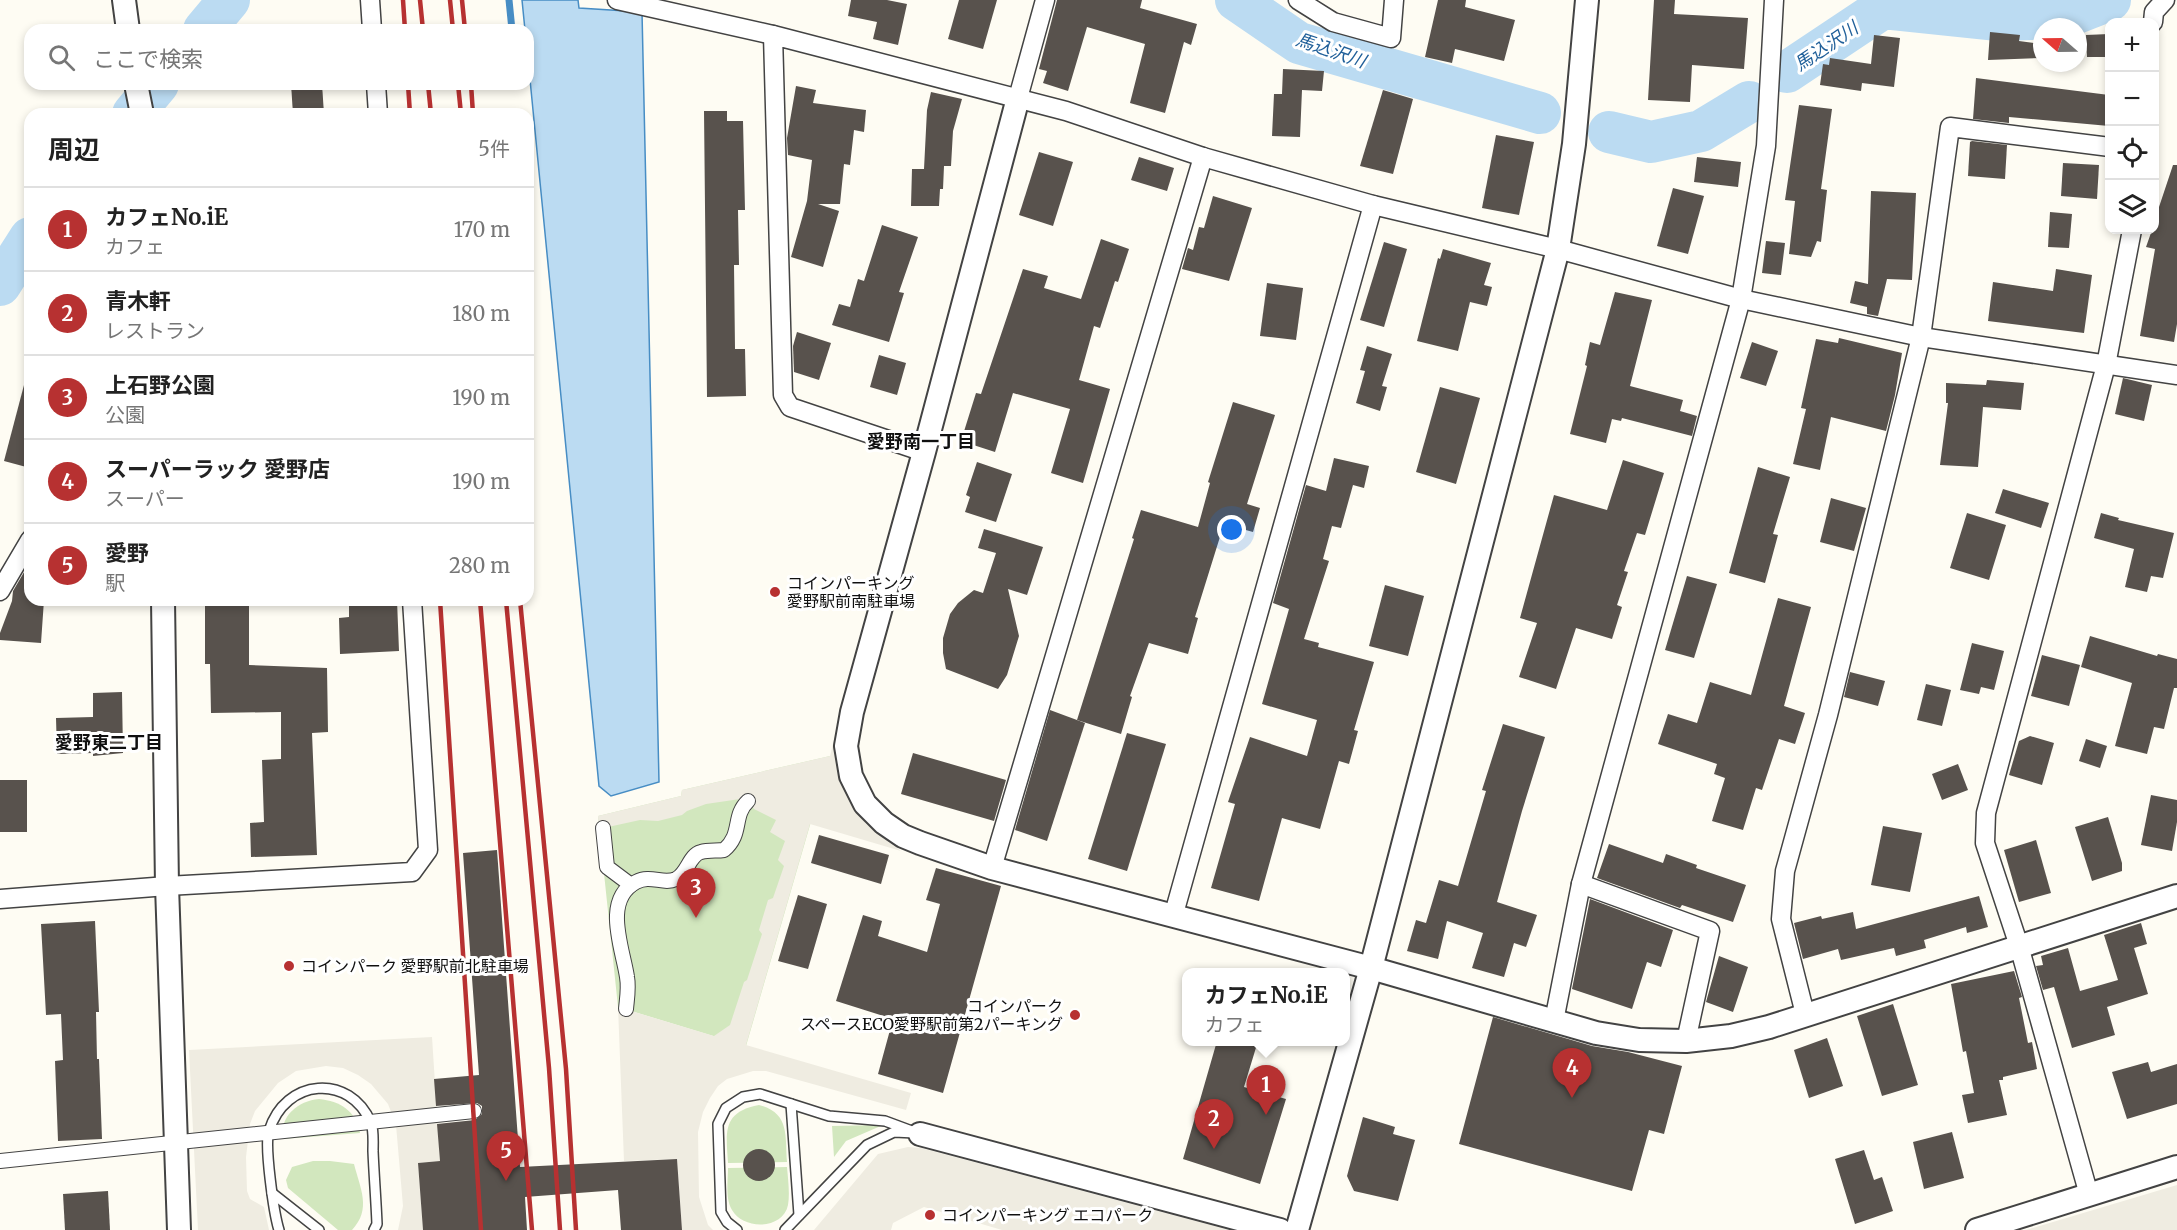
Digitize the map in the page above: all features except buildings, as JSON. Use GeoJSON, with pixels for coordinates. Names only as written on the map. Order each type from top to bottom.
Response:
{"type":"FeatureCollection","features":[{"type":"Feature","properties":{"kind":"street"},"geometry":{"type":"LineString","coordinates":[[124,0],[127,24]]}},
{"type":"Feature","properties":{"kind":"street"},"geometry":{"type":"LineString","coordinates":[[370,0],[372,24]]}},
{"type":"Feature","properties":{"kind":"street"},"geometry":{"type":"LineString","coordinates":[[617,0],[773,35],[1018,98],[1066,111],[1203,157],[1373,205],[1558,249],[1741,299],[1921,337],[2177,375]]}},
{"type":"Feature","properties":{"kind":"street"},"geometry":{"type":"LineString","coordinates":[[1045,0],[852,712],[846,746],[851,776],[865,804],[884,823],[903,836],[993,867],[1173,917],[1371,968],[1596,1033],[1640,1040],[1686,1041],[1731,1036],[1768,1027],[2177,896]]}},
{"type":"Feature","properties":{"kind":"street"},"geometry":{"type":"LineString","coordinates":[[1298,0],[1333,21],[1391,38],[1394,0]]}},
{"type":"Feature","properties":{"kind":"street"},"geometry":{"type":"LineString","coordinates":[[1350,1042],[1558,249],[1574,144],[1587,0]]}},
{"type":"Feature","properties":{"kind":"street"},"geometry":{"type":"LineString","coordinates":[[1554,1021],[1581,884],[1741,299],[1766,146],[1774,0]]}},
{"type":"Feature","properties":{"kind":"street"},"geometry":{"type":"LineString","coordinates":[[2153,18],[2154,12],[2165,0]]}},
{"type":"Feature","properties":{"kind":"street"},"geometry":{"type":"LineString","coordinates":[[773,35],[783,395],[790,407],[924,453]]}},
{"type":"Feature","properties":{"kind":"street"},"geometry":{"type":"LineString","coordinates":[[137,90],[141,108]]}},
{"type":"Feature","properties":{"kind":"street"},"geometry":{"type":"LineString","coordinates":[[376,90],[378,108]]}},
{"type":"Feature","properties":{"kind":"street"},"geometry":{"type":"LineString","coordinates":[[1805,1014],[1781,919],[1785,871],[1831,704],[1921,337],[1950,127],[2105,146]]}},
{"type":"Feature","properties":{"kind":"street"},"geometry":{"type":"LineString","coordinates":[[993,867],[1203,157]]}},
{"type":"Feature","properties":{"kind":"street"},"geometry":{"type":"LineString","coordinates":[[1173,917],[1373,205]]}},
{"type":"Feature","properties":{"kind":"street"},"geometry":{"type":"LineString","coordinates":[[2089,1195],[2019,946],[1985,843],[1986,813],[2106,365],[2131,234]]}},
{"type":"Feature","properties":{"kind":"street"},"geometry":{"type":"LineString","coordinates":[[0,591],[24,550]]}},
{"type":"Feature","properties":{"kind":"street"},"geometry":{"type":"LineString","coordinates":[[163,606],[167,886],[179,1230]]}},
{"type":"Feature","properties":{"kind":"street"},"geometry":{"type":"LineString","coordinates":[[0,899],[167,886],[412,872],[428,850],[412,606]]}},
{"type":"Feature","properties":{"kind":"street"},"geometry":{"type":"LineString","coordinates":[[626,1009],[628,978],[617,926],[617,911],[621,896],[631,885],[645,878],[662,881],[676,879],[683,874],[694,856],[700,852],[724,850],[736,837],[740,814],[748,801]]}},
{"type":"Feature","properties":{"kind":"street"},"geometry":{"type":"LineString","coordinates":[[603,828],[607,867],[631,885]]}},
{"type":"Feature","properties":{"kind":"street"},"geometry":{"type":"LineString","coordinates":[[1581,884],[1710,931],[1686,1041]]}},
{"type":"Feature","properties":{"kind":"street"},"geometry":{"type":"LineString","coordinates":[[1297,1230],[1349,1046]]}},
{"type":"Feature","properties":{"kind":"street"},"geometry":{"type":"LineString","coordinates":[[0,1161],[474,1111]]}},
{"type":"Feature","properties":{"kind":"street"},"geometry":{"type":"LineString","coordinates":[[920,1134],[1280,1230]]}},
{"type":"Feature","properties":{"kind":"street"},"geometry":{"type":"LineString","coordinates":[[1977,1230],[2177,1167]]}},
{"type":"Feature","properties":{"kind":"lane"},"geometry":{"type":"LineString","coordinates":[[279,1230],[274,1213],[268,1133],[275,1115],[290,1097],[307,1089],[327,1088],[344,1094],[361,1106],[372,1125],[377,1224],[374,1230]]}},
{"type":"Feature","properties":{"kind":"lane"},"geometry":{"type":"LineString","coordinates":[[737,1230],[721,1212],[718,1124],[726,1108],[743,1097],[760,1094],[829,1116],[885,1121],[920,1134]]}},
{"type":"Feature","properties":{"kind":"lane"},"geometry":{"type":"LineString","coordinates":[[790,1104],[799,1215]]}},
{"type":"Feature","properties":{"kind":"lane"},"geometry":{"type":"LineString","coordinates":[[785,1230],[867,1145],[894,1132],[920,1134]]}},
{"type":"Feature","properties":{"kind":"lane"},"geometry":{"type":"LineString","coordinates":[[272,1193],[319,1230]]}},
{"type":"Feature","properties":{"kind":"green space"},"geometry":{"type":"Polygon","coordinates":[[[830,756],[746,1046],[618,1007],[598,816],[681,796],[682,790],[830,756]]]}},
{"type":"Feature","properties":{"kind":"green space"},"geometry":{"type":"Polygon","coordinates":[[[319,1099],[334,1102],[346,1108],[355,1119],[360,1133],[283,1139],[284,1123],[292,1111],[297,1106],[319,1099]]]}},
{"type":"Feature","properties":{"kind":"green space"},"geometry":{"type":"Polygon","coordinates":[[[759,1105],[769,1109],[781,1120],[784,1127],[787,1162],[728,1163],[727,1133],[732,1118],[747,1108],[759,1105]]]}},
{"type":"Feature","properties":{"kind":"green space"},"geometry":{"type":"Polygon","coordinates":[[[883,1125],[846,1141],[834,1157],[832,1126],[883,1125]]]}},
{"type":"Feature","properties":{"kind":"green space"},"geometry":{"type":"Polygon","coordinates":[[[313,1161],[354,1164],[363,1206],[362,1214],[352,1230],[338,1230],[288,1188],[286,1180],[292,1167],[313,1161]]]}},
{"type":"Feature","properties":{"kind":"green space"},"geometry":{"type":"Polygon","coordinates":[[[787,1167],[788,1205],[785,1213],[779,1219],[771,1223],[753,1224],[737,1217],[728,1200],[728,1168],[787,1167]]]}},
{"type":"Feature","properties":{"kind":"shaded area"},"geometry":{"type":"Polygon","coordinates":[[[838,724],[838,757],[857,812],[866,824],[901,851],[810,824],[746,1045],[911,1093],[906,1110],[766,1071],[753,1071],[727,1079],[718,1086],[710,1098],[703,1112],[698,1132],[699,1197],[708,1225],[713,1230],[682,1230],[677,1159],[624,1161],[618,1007],[714,1036],[730,1025],[762,934],[759,930],[768,900],[773,898],[784,866],[778,860],[785,841],[770,832],[776,820],[754,809],[747,798],[706,804],[682,815],[658,821],[640,820],[599,829],[598,816],[681,796],[682,790],[830,756],[838,724]]]}},
{"type":"Feature","properties":{"kind":"shaded area"},"geometry":{"type":"Polygon","coordinates":[[[432,1037],[440,1161],[418,1163],[423,1230],[398,1230],[403,1206],[396,1125],[388,1104],[371,1084],[358,1075],[343,1068],[326,1066],[296,1071],[278,1083],[255,1111],[250,1124],[246,1157],[247,1191],[250,1199],[264,1207],[269,1230],[198,1230],[189,1050],[432,1037]]]}},
{"type":"Feature","properties":{"kind":"shaded area"},"geometry":{"type":"Polygon","coordinates":[[[908,1147],[921,1148],[1229,1230],[1002,1230],[924,1207],[893,1223],[891,1230],[814,1230],[878,1154],[908,1147]]]}},
{"type":"Feature","properties":{"kind":"shaded area"},"geometry":{"type":"Polygon","coordinates":[[[2177,1185],[2177,1230],[2026,1230],[2177,1185]]]}},
{"type":"Feature","properties":{"kind":"water"},"geometry":{"type":"Polygon","coordinates":[[[522,0],[578,0],[579,8],[642,12],[659,782],[611,796],[599,786],[531,90],[534,90],[534,24],[524,24],[522,0]]]}},
{"type":"Feature","properties":{"kind":"waterway","name":"馬込沢川"},"geometry":{"type":"LineString","coordinates":[[209,24],[229,0]]}},
{"type":"Feature","properties":{"kind":"waterway"},"geometry":{"type":"LineString","coordinates":[[509,0],[511,24]]}},
{"type":"Feature","properties":{"kind":"waterway","name":"馬込沢川"},"geometry":{"type":"LineString","coordinates":[[1236,0],[1299,43],[1540,113]]}},
{"type":"Feature","properties":{"kind":"waterway","name":"馬込沢川"},"geometry":{"type":"LineString","coordinates":[[1787,72],[1883,8],[1998,20],[2064,18],[2110,0]]}},
{"type":"Feature","properties":{"kind":"waterway","name":"馬込沢川"},"geometry":{"type":"LineString","coordinates":[[138,108],[153,90]]}},
{"type":"Feature","properties":{"kind":"waterway","name":"馬込沢川"},"geometry":{"type":"LineString","coordinates":[[1609,132],[1651,142],[1701,131],[1749,102]]}},
{"type":"Feature","properties":{"kind":"waterway","name":"馬込沢川"},"geometry":{"type":"LineString","coordinates":[[0,285],[24,247]]}},
{"type":"Feature","properties":{"kind":"railway"},"geometry":{"type":"LineString","coordinates":[[403,0],[405,24]]}},
{"type":"Feature","properties":{"kind":"railway"},"geometry":{"type":"LineString","coordinates":[[420,0],[422,24]]}},
{"type":"Feature","properties":{"kind":"railway"},"geometry":{"type":"LineString","coordinates":[[450,0],[452,24]]}},
{"type":"Feature","properties":{"kind":"railway"},"geometry":{"type":"LineString","coordinates":[[462,0],[464,24]]}},
{"type":"Feature","properties":{"kind":"railway"},"geometry":{"type":"LineString","coordinates":[[408,90],[410,108]]}},
{"type":"Feature","properties":{"kind":"railway"},"geometry":{"type":"LineString","coordinates":[[429,90],[430,108]]}},
{"type":"Feature","properties":{"kind":"railway"},"geometry":{"type":"LineString","coordinates":[[459,90],[460,108]]}},
{"type":"Feature","properties":{"kind":"railway"},"geometry":{"type":"LineString","coordinates":[[471,90],[473,108]]}},
{"type":"Feature","properties":{"kind":"railway"},"geometry":{"type":"LineString","coordinates":[[440,606],[481,1230]]}},
{"type":"Feature","properties":{"kind":"railway"},"geometry":{"type":"LineString","coordinates":[[480,606],[532,1230]]}},
{"type":"Feature","properties":{"kind":"railway"},"geometry":{"type":"LineString","coordinates":[[507,606],[549,1068],[560,1230]]}},
{"type":"Feature","properties":{"kind":"railway"},"geometry":{"type":"LineString","coordinates":[[521,606],[566,1069],[576,1230]]}},
{"type":"Feature","properties":{"kind":"place","name":"コインパーキング 愛野駅前南駐車場"},"geometry":{"type":"Point","coordinates":[775,592]}},
{"type":"Feature","properties":{"kind":"place","name":"上石野公園"},"geometry":{"type":"Point","coordinates":[696,918]}},
{"type":"Feature","properties":{"kind":"place","name":"コインパーク 愛野駅前北駐車場"},"geometry":{"type":"Point","coordinates":[289,966]}},
{"type":"Feature","properties":{"kind":"place","name":"コインパーク スペースECO愛野駅前第2パーキング"},"geometry":{"type":"Point","coordinates":[1075,1015]}},
{"type":"Feature","properties":{"kind":"place","name":"スーパーラック 愛野店"},"geometry":{"type":"Point","coordinates":[1572,1098]}},
{"type":"Feature","properties":{"kind":"place","name":"カフェNo.iE"},"geometry":{"type":"Point","coordinates":[1266,1115]}},
{"type":"Feature","properties":{"kind":"place","name":"青木軒"},"geometry":{"type":"Point","coordinates":[1214,1149]}},
{"type":"Feature","properties":{"kind":"place","name":"愛野"},"geometry":{"type":"Point","coordinates":[506,1181]}},
{"type":"Feature","properties":{"kind":"place","name":"コインパーキング エコパーク"},"geometry":{"type":"Point","coordinates":[930,1215]}},
{"type":"Feature","properties":{"kind":"district","name":"愛野南一丁目"},"geometry":{"type":"Point","coordinates":[921,441]}},
{"type":"Feature","properties":{"kind":"district","name":"愛野東二丁目"},"geometry":{"type":"Point","coordinates":[109,742]}}]}
